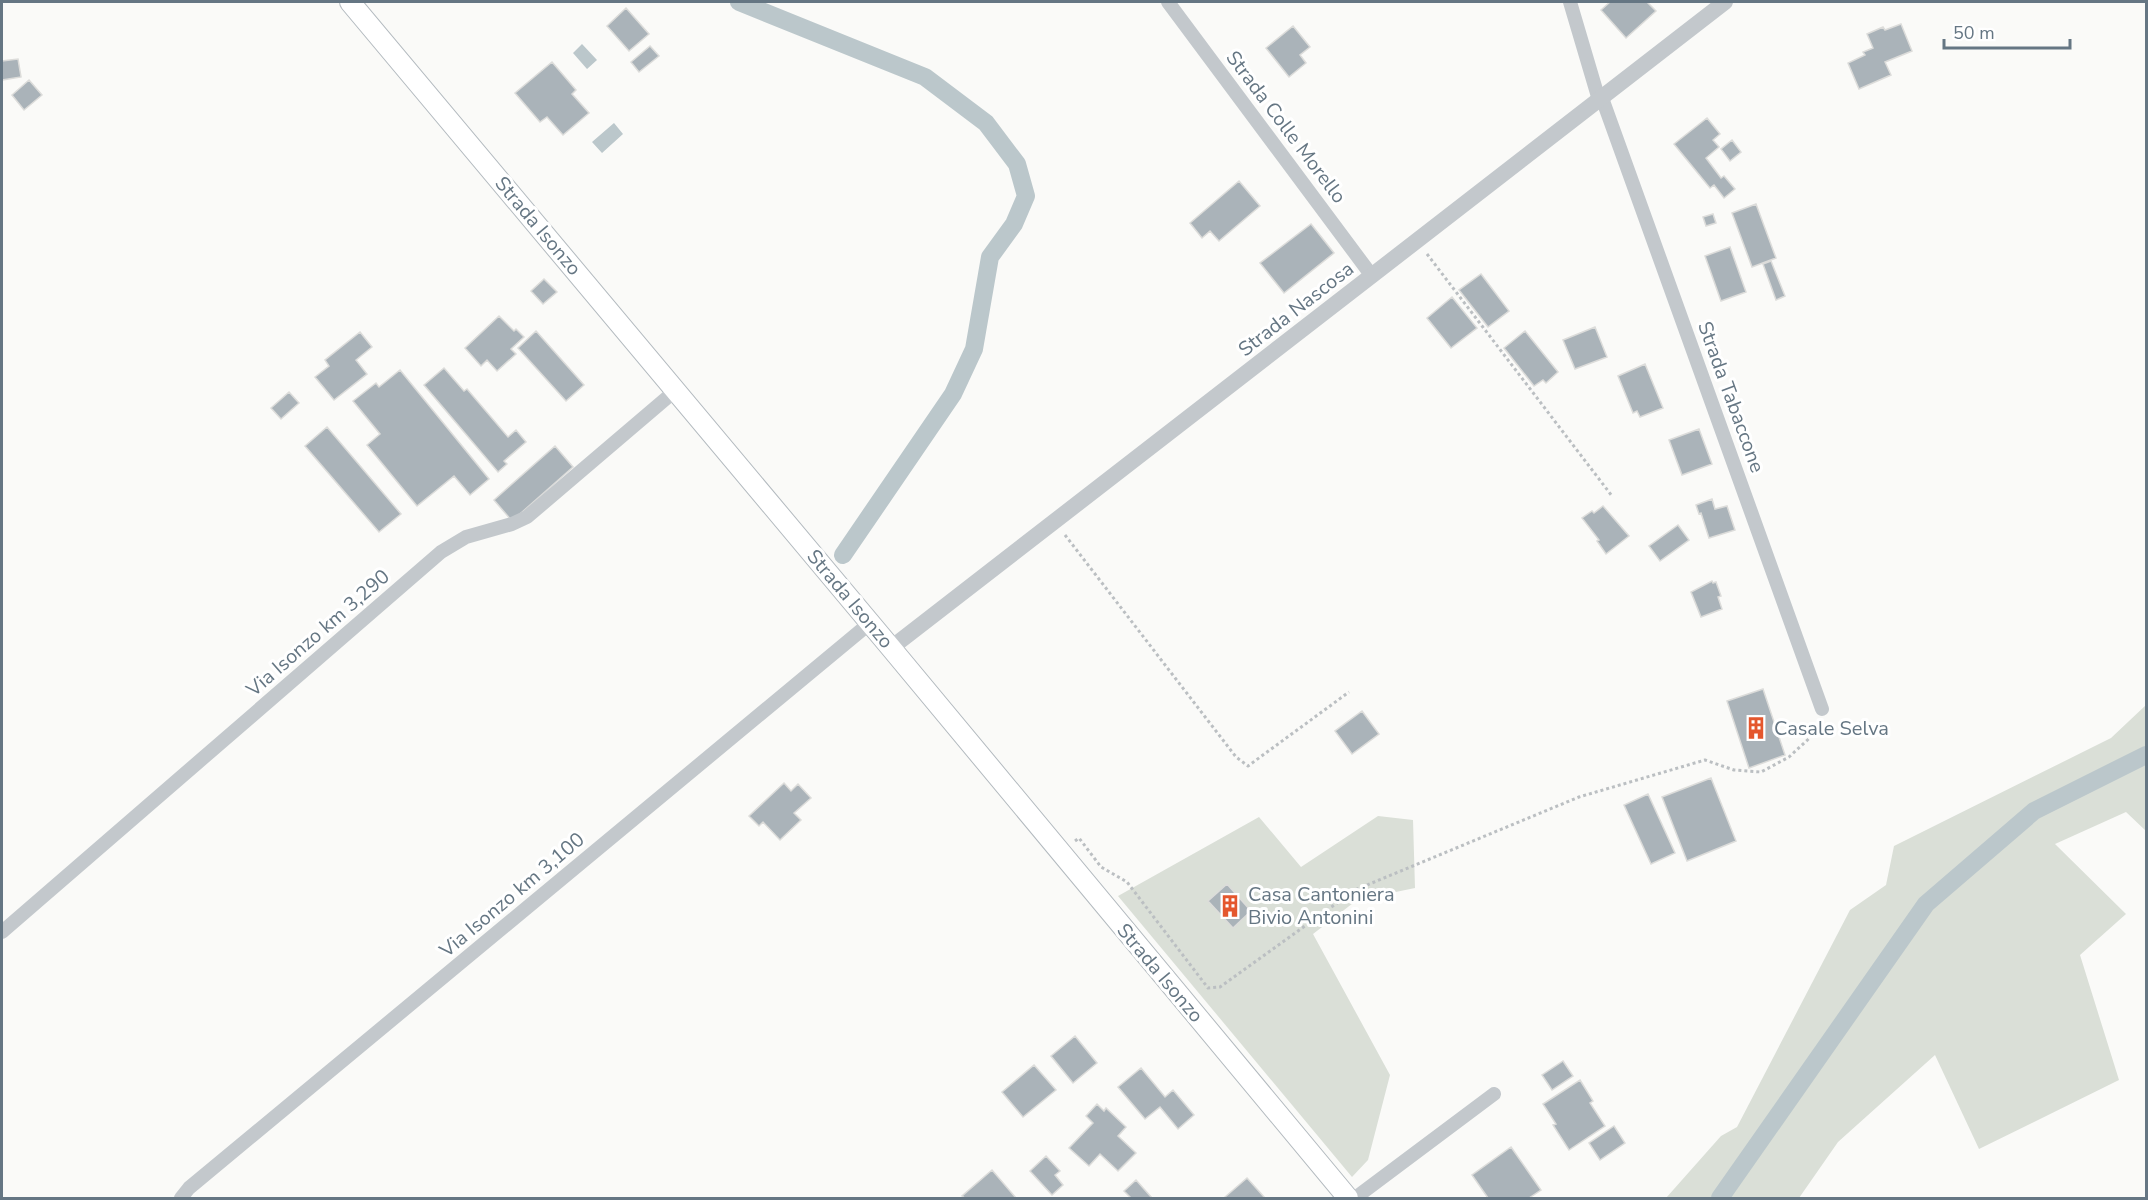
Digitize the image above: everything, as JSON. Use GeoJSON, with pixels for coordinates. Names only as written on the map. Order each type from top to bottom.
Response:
{"type":"FeatureCollection","features":[{"type":"Feature","properties":{"kind":"main road","name":"Strada Isonzo"},"geometry":{"type":"LineString","coordinates":[[350,2],[1348,1198]]}},
{"type":"Feature","properties":{"kind":"street","name":"Strada Colle Morello"},"geometry":{"type":"LineString","coordinates":[[1168,2],[1372,276]]}},
{"type":"Feature","properties":{"kind":"street","name":"Strada Tabaccone"},"geometry":{"type":"LineString","coordinates":[[1570,2],[1600,99],[1822,709]]}},
{"type":"Feature","properties":{"kind":"street","name":"Strada Nascosa"},"geometry":{"type":"LineString","coordinates":[[891,648],[1725,2]]}},
{"type":"Feature","properties":{"kind":"street","name":"Via Isonzo km 3,290"},"geometry":{"type":"LineString","coordinates":[[2,932],[441,552],[466,537],[512,524],[527,517],[675,390]]}},
{"type":"Feature","properties":{"kind":"street","name":"Via Isonzo km 3,100"},"geometry":{"type":"LineString","coordinates":[[181,1198],[198,1180],[870,623]]}},
{"type":"Feature","properties":{"kind":"street"},"geometry":{"type":"LineString","coordinates":[[1355,1198],[1494,1094]]}},
{"type":"Feature","properties":{"kind":"path"},"geometry":{"type":"LineString","coordinates":[[1417,240],[1612,496]]}},
{"type":"Feature","properties":{"kind":"path"},"geometry":{"type":"LineString","coordinates":[[1055,521],[1236,757],[1248,766],[1349,692]]}},
{"type":"Feature","properties":{"kind":"path"},"geometry":{"type":"LineString","coordinates":[[1061,853],[1079,838],[1101,867],[1127,882],[1208,988],[1220,987],[1355,890],[1579,797],[1705,760],[1734,770],[1761,772],[1789,757],[1815,733],[1822,709]]}},
{"type":"Feature","properties":{"kind":"shaded area"},"geometry":{"type":"Polygon","coordinates":[[[582,44],[597,60],[587,69],[573,53],[582,44]]]}},
{"type":"Feature","properties":{"kind":"shaded area"},"geometry":{"type":"Polygon","coordinates":[[[614,123],[623,134],[602,153],[592,142],[614,123]]]}},
{"type":"Feature","properties":{"kind":"shaded area"},"geometry":{"type":"Polygon","coordinates":[[[2146,705],[2146,831],[2126,812],[2055,844],[2126,914],[2080,955],[2119,1080],[1979,1149],[1935,1055],[1838,1142],[1799,1198],[1666,1198],[1721,1136],[1737,1127],[1850,910],[1886,885],[1894,846],[2111,738],[2146,705]]]}},
{"type":"Feature","properties":{"kind":"shaded area"},"geometry":{"type":"Polygon","coordinates":[[[1378,816],[1413,820],[1415,888],[1357,900],[1313,934],[1390,1075],[1368,1160],[1352,1177],[1118,896],[1259,817],[1301,867],[1378,816]]]}},
{"type":"Feature","properties":{"kind":"building"},"geometry":{"type":"Polygon","coordinates":[[[1610,2],[1647,2],[1656,11],[1626,38],[1601,10],[1610,2]]]}},
{"type":"Feature","properties":{"kind":"building"},"geometry":{"type":"Polygon","coordinates":[[[626,8],[649,34],[629,51],[607,26],[626,8]]]}},
{"type":"Feature","properties":{"kind":"building"},"geometry":{"type":"Polygon","coordinates":[[[1901,24],[1912,51],[1885,62],[1891,75],[1859,89],[1848,63],[1865,55],[1863,52],[1873,48],[1867,34],[1883,27],[1885,30],[1901,24]]]}},
{"type":"Feature","properties":{"kind":"building"},"geometry":{"type":"Polygon","coordinates":[[[1293,26],[1310,47],[1300,55],[1306,63],[1289,77],[1266,48],[1293,26]]]}},
{"type":"Feature","properties":{"kind":"building"},"geometry":{"type":"Polygon","coordinates":[[[650,46],[659,56],[639,72],[631,62],[650,46]]]}},
{"type":"Feature","properties":{"kind":"building"},"geometry":{"type":"Polygon","coordinates":[[[18,59],[21,77],[2,80],[2,61],[18,59]]]}},
{"type":"Feature","properties":{"kind":"building"},"geometry":{"type":"Polygon","coordinates":[[[552,62],[576,90],[572,94],[589,113],[563,135],[547,117],[540,122],[515,93],[552,62]]]}},
{"type":"Feature","properties":{"kind":"building"},"geometry":{"type":"Polygon","coordinates":[[[29,80],[42,95],[24,110],[12,95],[29,80]]]}},
{"type":"Feature","properties":{"kind":"building"},"geometry":{"type":"Polygon","coordinates":[[[1707,118],[1720,134],[1713,140],[1719,147],[1706,158],[1721,178],[1724,176],[1735,189],[1724,198],[1714,185],[1710,188],[1674,144],[1707,118]]]}},
{"type":"Feature","properties":{"kind":"building"},"geometry":{"type":"Polygon","coordinates":[[[1732,140],[1741,152],[1730,161],[1721,149],[1732,140]]]}},
{"type":"Feature","properties":{"kind":"building"},"geometry":{"type":"Polygon","coordinates":[[[1239,181],[1260,206],[1219,241],[1210,231],[1202,238],[1190,223],[1239,181]]]}},
{"type":"Feature","properties":{"kind":"building"},"geometry":{"type":"Polygon","coordinates":[[[1756,204],[1776,258],[1752,267],[1732,213],[1756,204]]]}},
{"type":"Feature","properties":{"kind":"building"},"geometry":{"type":"Polygon","coordinates":[[[1713,214],[1716,223],[1706,226],[1703,217],[1713,214]]]}},
{"type":"Feature","properties":{"kind":"building"},"geometry":{"type":"Polygon","coordinates":[[[1311,224],[1334,253],[1284,293],[1260,263],[1311,224]]]}},
{"type":"Feature","properties":{"kind":"building"},"geometry":{"type":"Polygon","coordinates":[[[1730,247],[1746,292],[1721,301],[1705,256],[1730,247]]]}},
{"type":"Feature","properties":{"kind":"building"},"geometry":{"type":"Polygon","coordinates":[[[1771,261],[1785,296],[1776,300],[1763,264],[1771,261]]]}},
{"type":"Feature","properties":{"kind":"building"},"geometry":{"type":"Polygon","coordinates":[[[1481,274],[1509,311],[1488,327],[1459,290],[1481,274]]]}},
{"type":"Feature","properties":{"kind":"building"},"geometry":{"type":"Polygon","coordinates":[[[544,279],[557,292],[543,304],[531,291],[544,279]]]}},
{"type":"Feature","properties":{"kind":"building"},"geometry":{"type":"Polygon","coordinates":[[[1452,297],[1477,328],[1451,348],[1427,318],[1452,297]]]}},
{"type":"Feature","properties":{"kind":"building"},"geometry":{"type":"Polygon","coordinates":[[[499,316],[514,331],[516,329],[524,337],[511,349],[516,354],[497,371],[487,360],[481,366],[465,348],[499,316]]]}},
{"type":"Feature","properties":{"kind":"building"},"geometry":{"type":"Polygon","coordinates":[[[1595,327],[1607,357],[1575,369],[1563,340],[1595,327]]]}},
{"type":"Feature","properties":{"kind":"building"},"geometry":{"type":"Polygon","coordinates":[[[536,331],[584,385],[566,401],[518,348],[536,331]]]}},
{"type":"Feature","properties":{"kind":"building"},"geometry":{"type":"Polygon","coordinates":[[[1525,331],[1558,372],[1546,383],[1543,380],[1534,386],[1504,348],[1525,331]]]}},
{"type":"Feature","properties":{"kind":"building"},"geometry":{"type":"Polygon","coordinates":[[[360,332],[372,347],[356,360],[367,374],[334,400],[315,377],[329,366],[325,360],[360,332]]]}},
{"type":"Feature","properties":{"kind":"building"},"geometry":{"type":"Polygon","coordinates":[[[1645,364],[1663,408],[1640,417],[1637,411],[1633,413],[1618,376],[1645,364]]]}},
{"type":"Feature","properties":{"kind":"building"},"geometry":{"type":"Polygon","coordinates":[[[444,368],[464,391],[467,389],[508,437],[516,430],[526,442],[504,461],[507,464],[498,472],[424,385],[444,368]]]}},
{"type":"Feature","properties":{"kind":"building"},"geometry":{"type":"Polygon","coordinates":[[[400,370],[489,479],[470,495],[454,476],[417,506],[367,445],[380,434],[353,401],[376,383],[379,387],[400,370]]]}},
{"type":"Feature","properties":{"kind":"building"},"geometry":{"type":"Polygon","coordinates":[[[289,392],[299,403],[281,419],[271,408],[289,392]]]}},
{"type":"Feature","properties":{"kind":"building"},"geometry":{"type":"Polygon","coordinates":[[[327,427],[401,514],[379,532],[305,446],[327,427]]]}},
{"type":"Feature","properties":{"kind":"building"},"geometry":{"type":"Polygon","coordinates":[[[1699,429],[1712,464],[1682,475],[1669,440],[1699,429]]]}},
{"type":"Feature","properties":{"kind":"building"},"geometry":{"type":"Polygon","coordinates":[[[555,446],[573,467],[512,521],[494,500],[555,446]]]}},
{"type":"Feature","properties":{"kind":"building"},"geometry":{"type":"Polygon","coordinates":[[[1712,499],[1715,509],[1727,506],[1735,530],[1709,538],[1696,505],[1712,499]]]}},
{"type":"Feature","properties":{"kind":"building"},"geometry":{"type":"Polygon","coordinates":[[[1603,506],[1629,536],[1606,554],[1597,541],[1599,540],[1582,518],[1603,506]]]}},
{"type":"Feature","properties":{"kind":"building"},"geometry":{"type":"Polygon","coordinates":[[[1678,525],[1689,540],[1660,561],[1649,546],[1678,525]]]}},
{"type":"Feature","properties":{"kind":"building"},"geometry":{"type":"Polygon","coordinates":[[[1712,581],[1716,582],[1721,596],[1718,597],[1722,609],[1701,617],[1691,592],[1712,581]]]}},
{"type":"Feature","properties":{"kind":"building","name":"Casale Selva"},"geometry":{"type":"Polygon","coordinates":[[[1763,689],[1785,755],[1749,768],[1727,701],[1763,689]]]}},
{"type":"Feature","properties":{"kind":"building"},"geometry":{"type":"Polygon","coordinates":[[[1362,711],[1379,734],[1352,754],[1335,731],[1362,711]]]}},
{"type":"Feature","properties":{"kind":"building"},"geometry":{"type":"Polygon","coordinates":[[[1711,778],[1736,841],[1687,861],[1662,797],[1711,778]]]}},
{"type":"Feature","properties":{"kind":"building"},"geometry":{"type":"Polygon","coordinates":[[[784,783],[791,791],[798,784],[811,798],[794,813],[801,820],[780,840],[763,822],[759,826],[749,816],[784,783]]]}},
{"type":"Feature","properties":{"kind":"building"},"geometry":{"type":"Polygon","coordinates":[[[1648,794],[1675,853],[1651,864],[1624,805],[1648,794]]]}},
{"type":"Feature","properties":{"kind":"building","name":"Casa Cantoniera Bivio Antonini"},"geometry":{"type":"Polygon","coordinates":[[[1227,884],[1251,911],[1233,928],[1208,901],[1227,884]]]}},
{"type":"Feature","properties":{"kind":"building"},"geometry":{"type":"Polygon","coordinates":[[[1075,1036],[1097,1063],[1073,1083],[1051,1056],[1075,1036]]]}},
{"type":"Feature","properties":{"kind":"building"},"geometry":{"type":"Polygon","coordinates":[[[1563,1061],[1573,1076],[1552,1090],[1542,1075],[1563,1061]]]}},
{"type":"Feature","properties":{"kind":"building"},"geometry":{"type":"Polygon","coordinates":[[[1034,1065],[1056,1090],[1023,1117],[1002,1092],[1034,1065]]]}},
{"type":"Feature","properties":{"kind":"building"},"geometry":{"type":"Polygon","coordinates":[[[1141,1068],[1165,1097],[1173,1090],[1194,1115],[1178,1129],[1160,1107],[1145,1119],[1118,1087],[1141,1068]]]}},
{"type":"Feature","properties":{"kind":"building"},"geometry":{"type":"Polygon","coordinates":[[[1580,1080],[1593,1101],[1590,1103],[1605,1126],[1569,1150],[1543,1104],[1580,1080]]]}},
{"type":"Feature","properties":{"kind":"building"},"geometry":{"type":"Polygon","coordinates":[[[1097,1104],[1104,1111],[1106,1108],[1126,1127],[1118,1136],[1136,1153],[1118,1171],[1100,1154],[1089,1166],[1069,1148],[1093,1123],[1086,1116],[1097,1104]]]}},
{"type":"Feature","properties":{"kind":"building"},"geometry":{"type":"Polygon","coordinates":[[[1614,1126],[1625,1143],[1600,1160],[1589,1143],[1614,1126]]]}},
{"type":"Feature","properties":{"kind":"building"},"geometry":{"type":"Polygon","coordinates":[[[1511,1147],[1541,1190],[1529,1198],[1488,1198],[1472,1175],[1511,1147]]]}},
{"type":"Feature","properties":{"kind":"building"},"geometry":{"type":"Polygon","coordinates":[[[1046,1156],[1060,1171],[1055,1175],[1063,1185],[1052,1195],[1030,1171],[1046,1156]]]}},
{"type":"Feature","properties":{"kind":"building"},"geometry":{"type":"Polygon","coordinates":[[[992,1170],[1016,1198],[965,1198],[962,1196],[992,1170]]]}},
{"type":"Feature","properties":{"kind":"building"},"geometry":{"type":"Polygon","coordinates":[[[1247,1178],[1265,1198],[1225,1197],[1247,1178]]]}},
{"type":"Feature","properties":{"kind":"building"},"geometry":{"type":"Polygon","coordinates":[[[1136,1180],[1152,1198],[1131,1198],[1124,1191],[1136,1180]]]}},
{"type":"Feature","properties":{"kind":"waterway"},"geometry":{"type":"LineString","coordinates":[[739,2],[925,77],[986,123],[1017,164],[1026,196],[1014,224],[990,257],[974,349],[953,394],[843,555]]}},
{"type":"Feature","properties":{"kind":"waterway"},"geometry":{"type":"LineString","coordinates":[[1720,1198],[1926,904],[2034,811],[2146,755]]}},
{"type":"Feature","properties":{"kind":"place","name":"Casale Selva"},"geometry":{"type":"Point","coordinates":[1756,728]}},
{"type":"Feature","properties":{"kind":"place","name":"Casa Cantoniera Bivio Antonini"},"geometry":{"type":"Point","coordinates":[1230,906]}}]}
